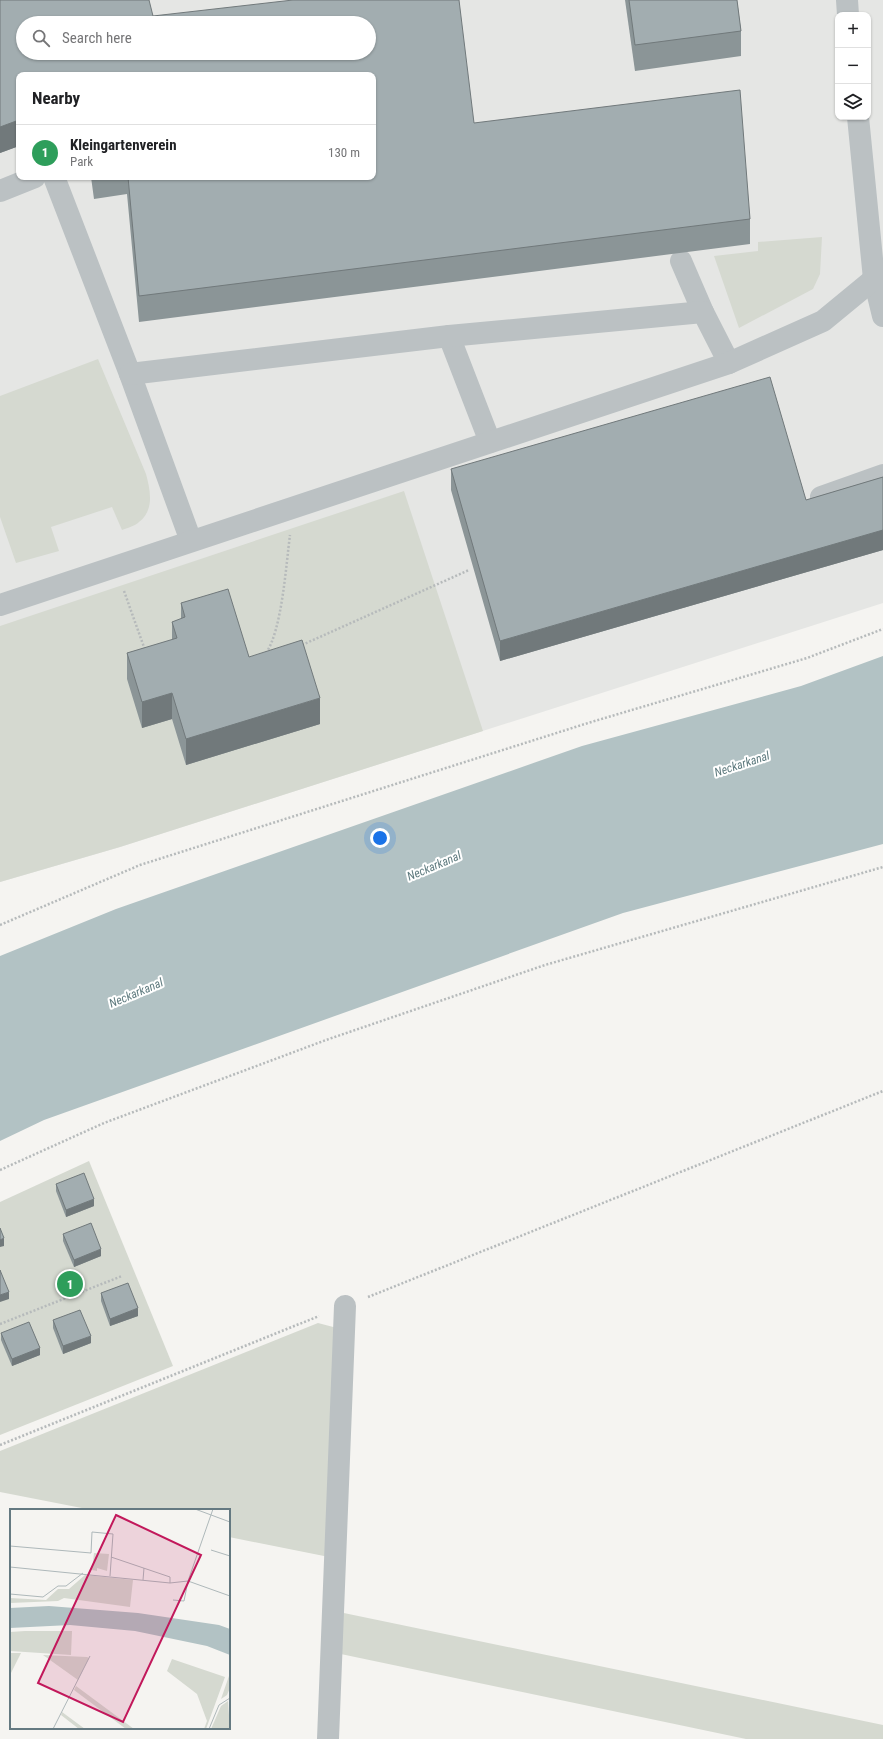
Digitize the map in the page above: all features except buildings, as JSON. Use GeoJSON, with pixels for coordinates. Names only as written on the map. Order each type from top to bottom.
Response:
{"type":"FeatureCollection","features":[{"type":"Feature","properties":{"kind":"lane"},"geometry":{"type":"LineString","coordinates":[[846,0],[848,12]]}},
{"type":"Feature","properties":{"kind":"lane"},"geometry":{"type":"LineString","coordinates":[[858,120],[883,316]]}},
{"type":"Feature","properties":{"kind":"lane"},"geometry":{"type":"LineString","coordinates":[[0,191],[28,180]]}},
{"type":"Feature","properties":{"kind":"lane"},"geometry":{"type":"LineString","coordinates":[[55,180],[130,374],[191,541]]}},
{"type":"Feature","properties":{"kind":"lane"},"geometry":{"type":"LineString","coordinates":[[681,261],[703,312],[729,363]]}},
{"type":"Feature","properties":{"kind":"lane"},"geometry":{"type":"LineString","coordinates":[[0,605],[729,363],[823,321],[879,279]]}},
{"type":"Feature","properties":{"kind":"lane"},"geometry":{"type":"LineString","coordinates":[[130,374],[449,336],[703,312]]}},
{"type":"Feature","properties":{"kind":"lane"},"geometry":{"type":"LineString","coordinates":[[449,336],[490,442]]}},
{"type":"Feature","properties":{"kind":"lane"},"geometry":{"type":"LineString","coordinates":[[820,498],[883,475]]}},
{"type":"Feature","properties":{"kind":"lane"},"geometry":{"type":"LineString","coordinates":[[328,1739],[345,1306]]}},
{"type":"Feature","properties":{"kind":"path"},"geometry":{"type":"LineString","coordinates":[[265,653],[270,647],[280,610],[293,507]]}},
{"type":"Feature","properties":{"kind":"path"},"geometry":{"type":"LineString","coordinates":[[116,566],[145,652]]}},
{"type":"Feature","properties":{"kind":"path"},"geometry":{"type":"LineString","coordinates":[[296,648],[469,570]]}},
{"type":"Feature","properties":{"kind":"path"},"geometry":{"type":"LineString","coordinates":[[0,925],[140,865],[588,723],[807,658],[883,629]]}},
{"type":"Feature","properties":{"kind":"path"},"geometry":{"type":"LineString","coordinates":[[0,1170],[104,1123],[341,1034],[545,965],[883,868]]}},
{"type":"Feature","properties":{"kind":"path"},"geometry":{"type":"LineString","coordinates":[[0,1445],[883,1091]]}},
{"type":"Feature","properties":{"kind":"path"},"geometry":{"type":"LineString","coordinates":[[0,1324],[122,1276]]}},
{"type":"Feature","properties":{"kind":"shaded area"},"geometry":{"type":"Polygon","coordinates":[[[0,0],[883,0],[883,603],[120,847],[0,882],[0,0]]]}},
{"type":"Feature","properties":{"kind":"shaded area"},"geometry":{"type":"Polygon","coordinates":[[[822,237],[820,274],[813,289],[739,328],[714,256],[758,251],[758,242],[822,237]]]}},
{"type":"Feature","properties":{"kind":"shaded area"},"geometry":{"type":"Polygon","coordinates":[[[98,359],[146,474],[150,493],[147,512],[144,517],[133,526],[122,530],[112,507],[51,527],[59,551],[16,563],[0,517],[0,396],[98,359]]]}},
{"type":"Feature","properties":{"kind":"shaded area"},"geometry":{"type":"Polygon","coordinates":[[[404,491],[483,731],[120,847],[0,882],[0,626],[404,491]]]}},
{"type":"Feature","properties":{"kind":"shaded area"},"geometry":{"type":"Polygon","coordinates":[[[89,1161],[173,1366],[0,1435],[0,1202],[89,1161]]]}},
{"type":"Feature","properties":{"kind":"shaded area"},"geometry":{"type":"Polygon","coordinates":[[[318,1323],[337,1328],[329,1557],[230,1537],[230,1509],[87,1509],[0,1492],[0,1451],[318,1323]]]}},
{"type":"Feature","properties":{"kind":"shaded area"},"geometry":{"type":"Polygon","coordinates":[[[339,1612],[883,1725],[883,1739],[746,1739],[336,1653],[339,1612]]]}},
{"type":"Feature","properties":{"kind":"water","name":"Neckarkanal"},"geometry":{"type":"Polygon","coordinates":[[[883,656],[883,844],[623,913],[44,1120],[0,1141],[0,956],[116,909],[582,746],[801,686],[883,656]]]}},
{"type":"Feature","properties":{"kind":"place","name":"Kleingartenverein"},"geometry":{"type":"Point","coordinates":[70,1284]}}]}
